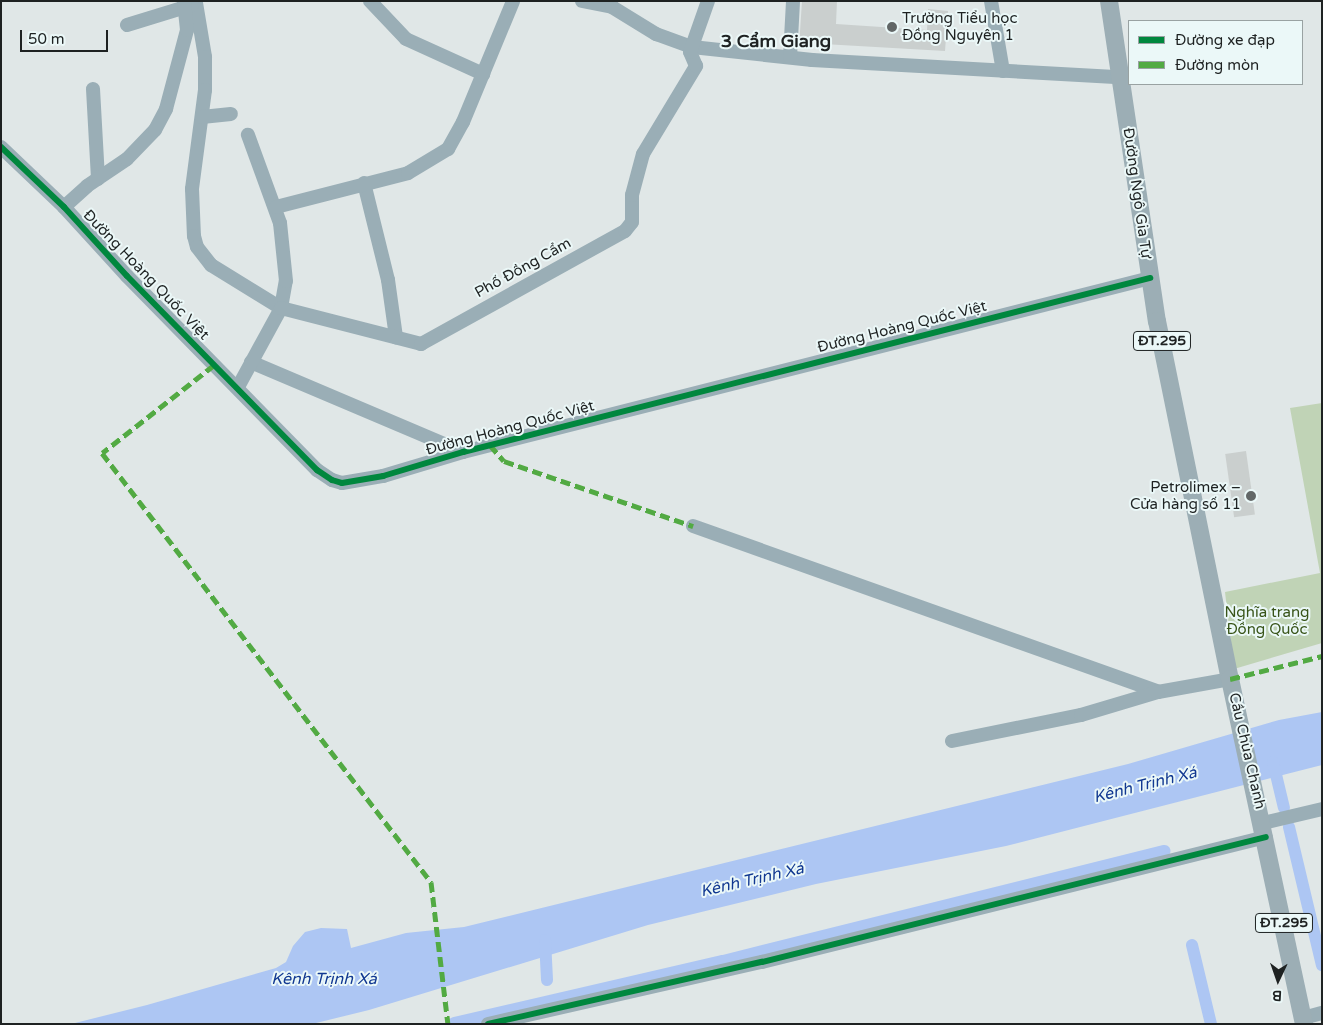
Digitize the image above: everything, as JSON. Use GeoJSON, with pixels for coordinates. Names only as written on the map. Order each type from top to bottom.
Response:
{"type":"FeatureCollection","features":[{"type":"Feature","properties":{"kind":"main road","name":"Đường Ngô Gia Tự"},"geometry":{"type":"LineString","coordinates":[[1108,1],[1150,278],[1230,679]]}},
{"type":"Feature","properties":{"kind":"main road","name":"Cầu Chùa Chanh"},"geometry":{"type":"LineString","coordinates":[[1230,679],[1264,830]]}},
{"type":"Feature","properties":{"kind":"main road","name":"ĐT.295"},"geometry":{"type":"LineString","coordinates":[[1264,830],[1304,1021]]}},
{"type":"Feature","properties":{"kind":"street"},"geometry":{"type":"LineString","coordinates":[[370,1],[406,39],[483,74]]}},
{"type":"Feature","properties":{"kind":"street"},"geometry":{"type":"LineString","coordinates":[[276,208],[364,183],[408,173],[448,149],[463,122],[512,1]]}},
{"type":"Feature","properties":{"kind":"street"},"geometry":{"type":"LineString","coordinates":[[582,1],[614,4],[656,34],[692,47],[790,58],[1120,78]]}},
{"type":"Feature","properties":{"kind":"street","name":"Phố Đồng Cẩm"},"geometry":{"type":"LineString","coordinates":[[192,3],[205,57],[202,118],[192,189],[191,223],[197,247],[203,257],[218,270],[281,308],[421,344],[625,231],[632,222],[632,195],[644,154],[696,66],[690,52],[708,1]]}},
{"type":"Feature","properties":{"kind":"street"},"geometry":{"type":"LineString","coordinates":[[790,58],[793,1]]}},
{"type":"Feature","properties":{"kind":"street"},"geometry":{"type":"LineString","coordinates":[[991,1],[1003,71]]}},
{"type":"Feature","properties":{"kind":"street"},"geometry":{"type":"LineString","coordinates":[[64,207],[126,159],[155,130],[166,109],[188,30],[192,3],[127,25]]}},
{"type":"Feature","properties":{"kind":"street"},"geometry":{"type":"LineString","coordinates":[[93,88],[98,179]]}},
{"type":"Feature","properties":{"kind":"street"},"geometry":{"type":"LineString","coordinates":[[202,118],[231,114]]}},
{"type":"Feature","properties":{"kind":"street"},"geometry":{"type":"LineString","coordinates":[[238,387],[281,308],[286,281],[280,223],[248,135]]}},
{"type":"Feature","properties":{"kind":"street","name":"Đường Hoàng Quốc Việt"},"geometry":{"type":"LineString","coordinates":[[1,148],[64,207],[127,276],[238,387],[317,470],[338,483],[358,482],[463,452],[1150,278]]}},
{"type":"Feature","properties":{"kind":"street"},"geometry":{"type":"LineString","coordinates":[[364,183],[388,280],[396,337]]}},
{"type":"Feature","properties":{"kind":"street"},"geometry":{"type":"LineString","coordinates":[[251,362],[463,452]]}},
{"type":"Feature","properties":{"kind":"street"},"geometry":{"type":"LineString","coordinates":[[693,526],[1158,692]]}},
{"type":"Feature","properties":{"kind":"street"},"geometry":{"type":"LineString","coordinates":[[952,741],[1081,715],[1158,692],[1230,679]]}},
{"type":"Feature","properties":{"kind":"street"},"geometry":{"type":"LineString","coordinates":[[488,1024],[762,962],[1264,830],[1322,809]]}},
{"type":"Feature","properties":{"kind":"street"},"geometry":{"type":"LineString","coordinates":[[1304,1021],[1322,1013]]}},
{"type":"Feature","properties":{"kind":"green space","name":"Nghĩa trang Đồng Quốc"},"geometry":{"type":"Polygon","coordinates":[[[1322,403],[1322,643],[1234,669],[1225,592],[1320,573],[1290,408],[1322,403]]]}},
{"type":"Feature","properties":{"kind":"water","name":"Kênh Trịnh Xá"},"geometry":{"type":"Polygon","coordinates":[[[1322,712],[1322,765],[1006,846],[816,884],[648,925],[369,1010],[312,1024],[71,1024],[147,1005],[276,968],[286,962],[293,946],[305,932],[321,928],[347,929],[351,948],[406,933],[464,927],[1128,764],[1279,720],[1322,712]]]}},
{"type":"Feature","properties":{"kind":"building"},"geometry":{"type":"Polygon","coordinates":[[[802,1],[837,1],[836,24],[927,30],[928,9],[948,11],[945,51],[806,43],[806,48],[799,47],[802,1]]]}},
{"type":"Feature","properties":{"kind":"building"},"geometry":{"type":"Polygon","coordinates":[[[1246,451],[1255,514],[1234,517],[1225,454],[1246,451]]]}},
{"type":"Feature","properties":{"kind":"waterway"},"geometry":{"type":"LineString","coordinates":[[1273,762],[1284,808]]}},
{"type":"Feature","properties":{"kind":"waterway"},"geometry":{"type":"LineString","coordinates":[[1289,827],[1322,965]]}},
{"type":"Feature","properties":{"kind":"waterway"},"geometry":{"type":"LineString","coordinates":[[454,1023],[723,961],[1165,851]]}},
{"type":"Feature","properties":{"kind":"waterway"},"geometry":{"type":"LineString","coordinates":[[545,940],[547,980]]}},
{"type":"Feature","properties":{"kind":"waterway"},"geometry":{"type":"LineString","coordinates":[[1192,945],[1211,1024]]}},
{"type":"Feature","properties":{"kind":"marked path"},"geometry":{"type":"LineString","coordinates":[[214,365],[102,453],[431,882],[448,1024]]}},
{"type":"Feature","properties":{"kind":"marked path"},"geometry":{"type":"LineString","coordinates":[[490,445],[504,461],[693,526]]}},
{"type":"Feature","properties":{"kind":"marked path"},"geometry":{"type":"LineString","coordinates":[[1230,679],[1322,656]]}},
{"type":"Feature","properties":{"kind":"cycle path"},"geometry":{"type":"LineString","coordinates":[[1,147],[64,207],[127,276],[317,470],[332,480],[342,483],[383,476],[463,452],[1150,278]]}},
{"type":"Feature","properties":{"kind":"cycle path"},"geometry":{"type":"LineString","coordinates":[[488,1024],[762,962],[1266,837]]}},
{"type":"Feature","properties":{"kind":"place","name":"Trường Tiểu học Đồng Nguyên 1"},"geometry":{"type":"Point","coordinates":[892,27]}},
{"type":"Feature","properties":{"kind":"place","name":"Petrolimex – Cửa hàng số 11"},"geometry":{"type":"Point","coordinates":[1251,496]}},
{"type":"Feature","properties":{"kind":"district","name":"3 Cẩm Giang"},"geometry":{"type":"Point","coordinates":[776,41]}}]}
